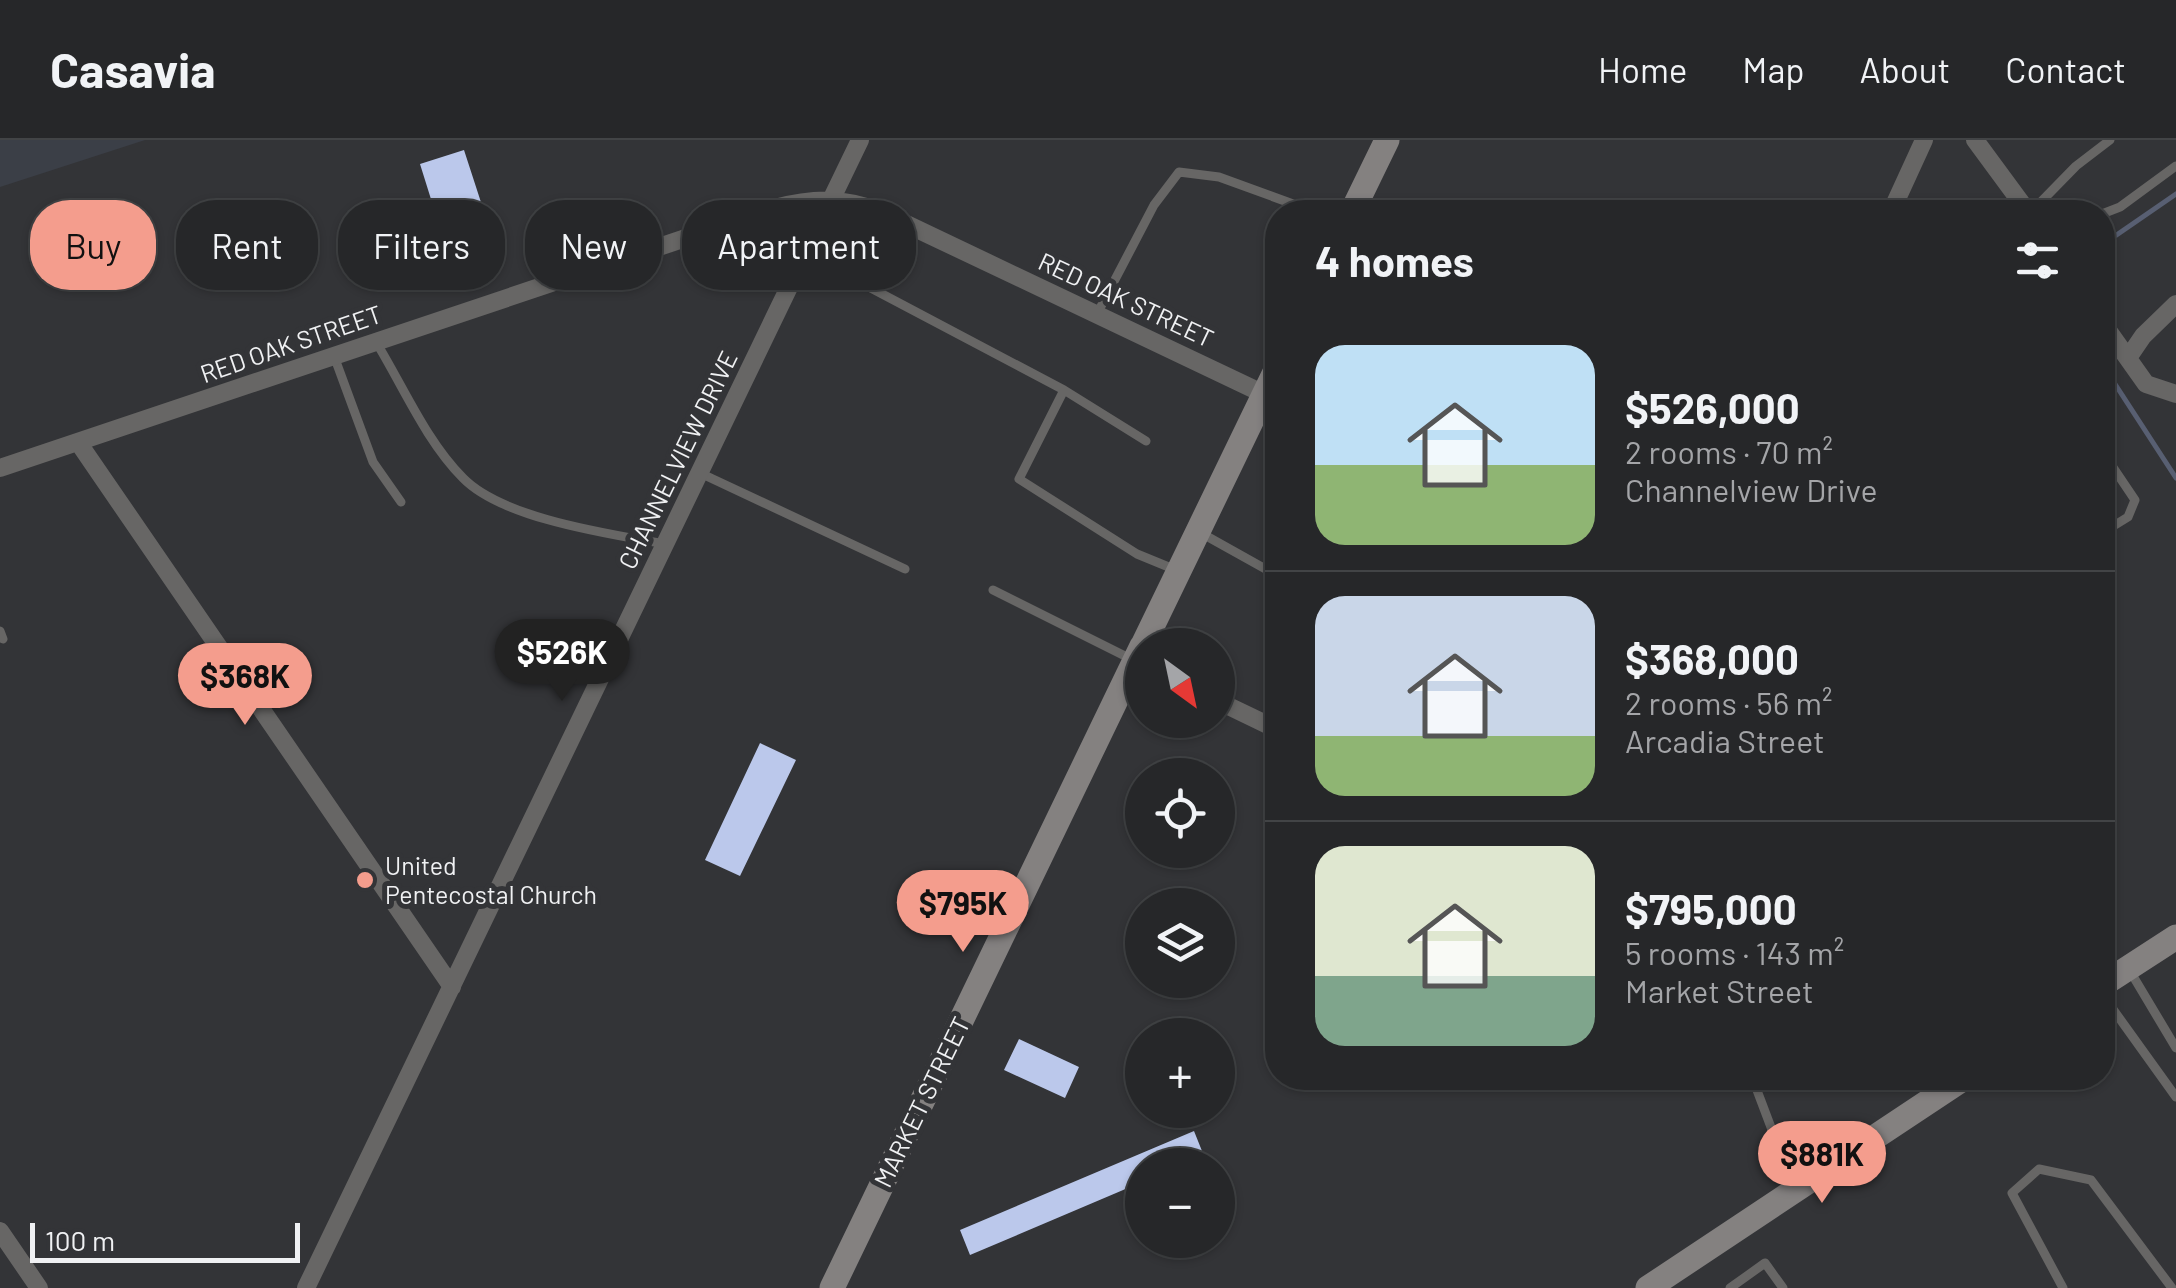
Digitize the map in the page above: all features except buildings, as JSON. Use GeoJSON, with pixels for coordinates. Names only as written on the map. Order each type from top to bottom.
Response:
{"type":"FeatureCollection","features":[{"type":"Feature","properties":{"kind":"street","name":"CHANNELVIEW DRIVE"},"geometry":{"type":"LineString","coordinates":[[306,1288],[860,140]]}},
{"type":"Feature","properties":{"kind":"street"},"geometry":{"type":"LineString","coordinates":[[1358,200],[1387,140]]}},
{"type":"Feature","properties":{"kind":"street"},"geometry":{"type":"LineString","coordinates":[[1896,200],[1924,140]]}},
{"type":"Feature","properties":{"kind":"street"},"geometry":{"type":"LineString","coordinates":[[1975,140],[2021,200]]}},
{"type":"Feature","properties":{"kind":"street","name":"RED OAK STREET"},"geometry":{"type":"LineString","coordinates":[[0,468],[775,208],[832,199],[881,212],[1264,394]]}},
{"type":"Feature","properties":{"kind":"street"},"geometry":{"type":"LineString","coordinates":[[2128,358],[2143,336],[2176,304]]}},
{"type":"Feature","properties":{"kind":"street"},"geometry":{"type":"LineString","coordinates":[[2115,340],[2146,384],[2176,394]]}},
{"type":"Feature","properties":{"kind":"street","name":"MARKET STREET"},"geometry":{"type":"LineString","coordinates":[[1153,628],[1264,394]]}},
{"type":"Feature","properties":{"kind":"street"},"geometry":{"type":"LineString","coordinates":[[78,442],[452,987]]}},
{"type":"Feature","properties":{"kind":"street","name":"MARKET STREET"},"geometry":{"type":"LineString","coordinates":[[832,1288],[1125,687]]}},
{"type":"Feature","properties":{"kind":"street"},"geometry":{"type":"LineString","coordinates":[[1235,709],[1265,724]]}},
{"type":"Feature","properties":{"kind":"street"},"geometry":{"type":"LineString","coordinates":[[2115,977],[2176,936]]}},
{"type":"Feature","properties":{"kind":"street"},"geometry":{"type":"LineString","coordinates":[[1648,1288],[1942,1090]]}},
{"type":"Feature","properties":{"kind":"street"},"geometry":{"type":"LineString","coordinates":[[0,1230],[39,1288]]}},
{"type":"Feature","properties":{"kind":"lane"},"geometry":{"type":"LineString","coordinates":[[2042,200],[2110,140]]}},
{"type":"Feature","properties":{"kind":"lane"},"geometry":{"type":"LineString","coordinates":[[2115,209],[2176,166]]}},
{"type":"Feature","properties":{"kind":"lane"},"geometry":{"type":"LineString","coordinates":[[1097,314],[1154,205],[1178,172],[1219,176],[1283,200]]}},
{"type":"Feature","properties":{"kind":"lane"},"geometry":{"type":"LineString","coordinates":[[876,290],[1064,390],[1146,441]]}},
{"type":"Feature","properties":{"kind":"lane"},"geometry":{"type":"LineString","coordinates":[[376,342],[444,454],[465,481],[508,504],[574,528],[666,544]]}},
{"type":"Feature","properties":{"kind":"lane"},"geometry":{"type":"LineString","coordinates":[[334,356],[373,462],[401,502]]}},
{"type":"Feature","properties":{"kind":"lane"},"geometry":{"type":"LineString","coordinates":[[1064,390],[1019,478],[1136,554],[1178,572]]}},
{"type":"Feature","properties":{"kind":"lane"},"geometry":{"type":"LineString","coordinates":[[2115,470],[2135,500],[2128,516],[2115,524]]}},
{"type":"Feature","properties":{"kind":"lane"},"geometry":{"type":"LineString","coordinates":[[700,473],[905,569]]}},
{"type":"Feature","properties":{"kind":"lane"},"geometry":{"type":"LineString","coordinates":[[1198,531],[1265,569]]}},
{"type":"Feature","properties":{"kind":"lane"},"geometry":{"type":"LineString","coordinates":[[993,590],[1125,647]]}},
{"type":"Feature","properties":{"kind":"lane"},"geometry":{"type":"LineString","coordinates":[[2128,968],[2176,1048]]}},
{"type":"Feature","properties":{"kind":"lane"},"geometry":{"type":"LineString","coordinates":[[2115,1012],[2176,1097]]}},
{"type":"Feature","properties":{"kind":"lane"},"geometry":{"type":"LineString","coordinates":[[1757,1090],[1786,1167],[1804,1184]]}},
{"type":"Feature","properties":{"kind":"lane"},"geometry":{"type":"LineString","coordinates":[[2063,1288],[2012,1193],[2039,1169],[2090,1180],[2172,1288]]}},
{"type":"Feature","properties":{"kind":"lane"},"geometry":{"type":"LineString","coordinates":[[1730,1288],[1765,1263],[1783,1288]]}},
{"type":"Feature","properties":{"kind":"shaded area"},"geometry":{"type":"Polygon","coordinates":[[[0,140],[145,140],[0,187],[0,140]]]}},
{"type":"Feature","properties":{"kind":"waterway"},"geometry":{"type":"LineString","coordinates":[[2115,236],[2176,194]]}},
{"type":"Feature","properties":{"kind":"waterway"},"geometry":{"type":"LineString","coordinates":[[2115,384],[2176,478]]}},
{"type":"Feature","properties":{"kind":"place","name":"United Pentecostal Church"},"geometry":{"type":"Point","coordinates":[365,880]}}]}
